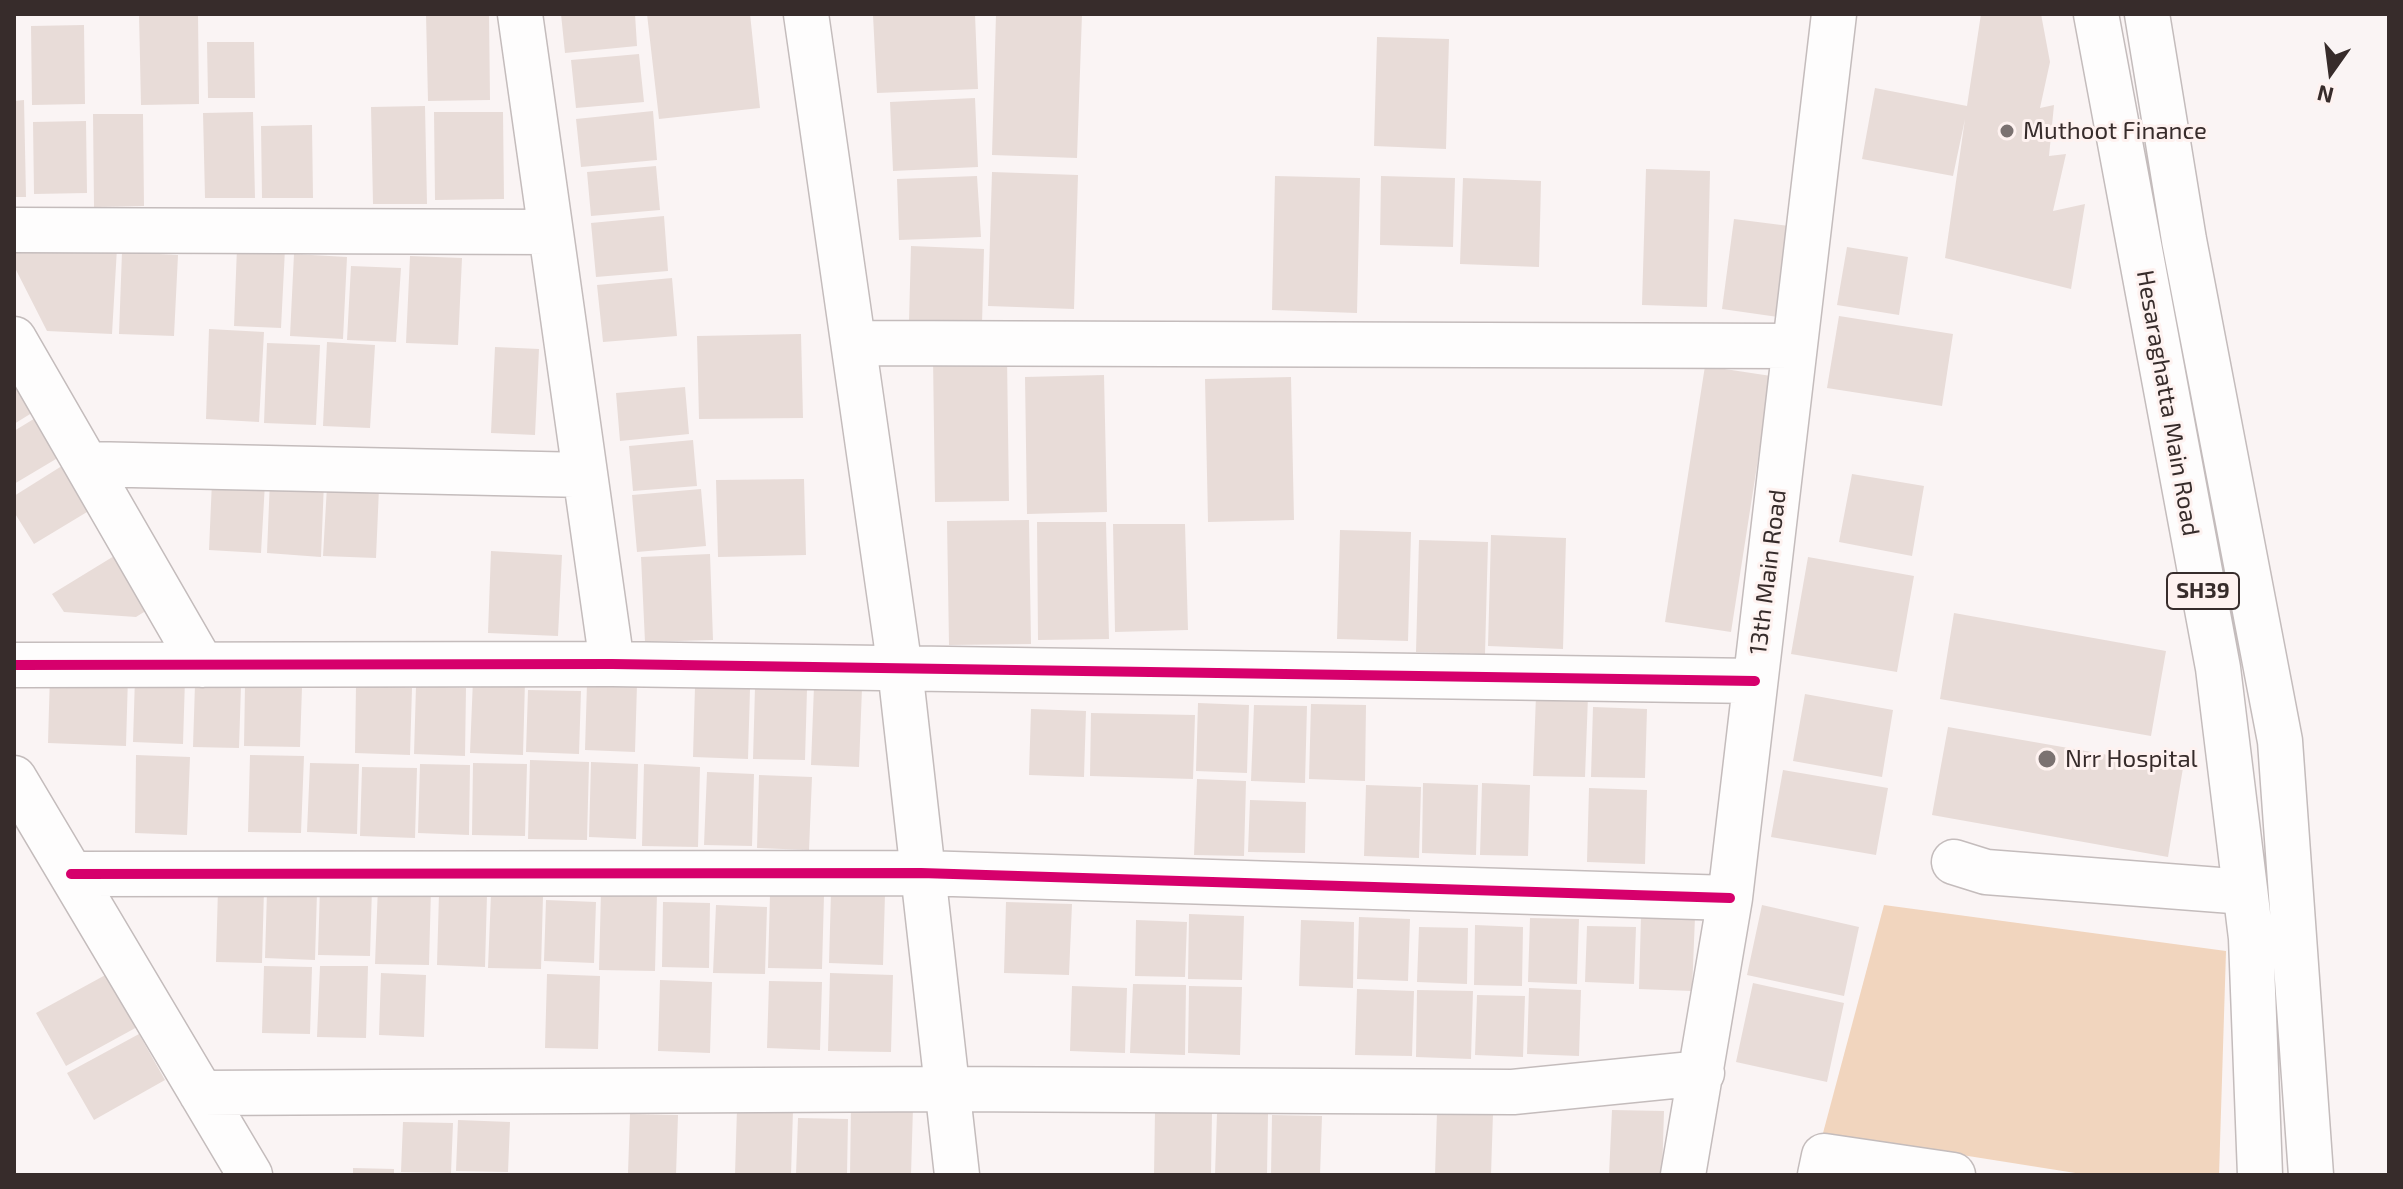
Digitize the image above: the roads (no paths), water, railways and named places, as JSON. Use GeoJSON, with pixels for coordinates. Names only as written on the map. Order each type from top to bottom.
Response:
{"type":"FeatureCollection","features":[{"type":"Feature","properties":{"kind":"street"},"geometry":{"type":"LineString","coordinates":[[520,14],[612,664]]}},
{"type":"Feature","properties":{"kind":"street"},"geometry":{"type":"LineString","coordinates":[[806,14],[900,669],[957,1175]]}},
{"type":"Feature","properties":{"kind":"street","name":"13th Main Road"},"geometry":{"type":"LineString","coordinates":[[1683,1175],[1730,898],[1834,14]]}},
{"type":"Feature","properties":{"kind":"street","name":"Hesaraghatta Main Road"},"geometry":{"type":"LineString","coordinates":[[2096,14],[2218,668],[2251,938],[2260,1175]]}},
{"type":"Feature","properties":{"kind":"street","name":"Hesaraghatta Main Road"},"geometry":{"type":"LineString","coordinates":[[2147,14],[2184,240],[2280,741],[2311,1175]]}},
{"type":"Feature","properties":{"kind":"street"},"geometry":{"type":"LineString","coordinates":[[14,230],[550,232]]}},
{"type":"Feature","properties":{"kind":"street"},"geometry":{"type":"LineString","coordinates":[[14,339],[202,665]]}},
{"type":"Feature","properties":{"kind":"street"},"geometry":{"type":"LineString","coordinates":[[855,343],[1795,346]]}},
{"type":"Feature","properties":{"kind":"street"},"geometry":{"type":"LineString","coordinates":[[87,464],[585,475]]}},
{"type":"Feature","properties":{"kind":"street"},"geometry":{"type":"LineString","coordinates":[[14,665],[612,664],[1755,681]]}},
{"type":"Feature","properties":{"kind":"street"},"geometry":{"type":"LineString","coordinates":[[14,778],[250,1175]]}},
{"type":"Feature","properties":{"kind":"street"},"geometry":{"type":"LineString","coordinates":[[1954,862],[1986,872],[2245,892]]}},
{"type":"Feature","properties":{"kind":"street"},"geometry":{"type":"LineString","coordinates":[[71,874],[921,873],[1730,898]]}},
{"type":"Feature","properties":{"kind":"street"},"geometry":{"type":"LineString","coordinates":[[201,1093],[946,1089],[1513,1092],[1702,1073]]}},
{"type":"Feature","properties":{"kind":"street"},"geometry":{"type":"LineString","coordinates":[[1820,1175],[1824,1156],[1953,1175]]}},
{"type":"Feature","properties":{"kind":"place","name":"Muthoot Finance"},"geometry":{"type":"Point","coordinates":[2007,131]}},
{"type":"Feature","properties":{"kind":"place","name":"Nrr Hospital"},"geometry":{"type":"Point","coordinates":[2047,759]}}]}
